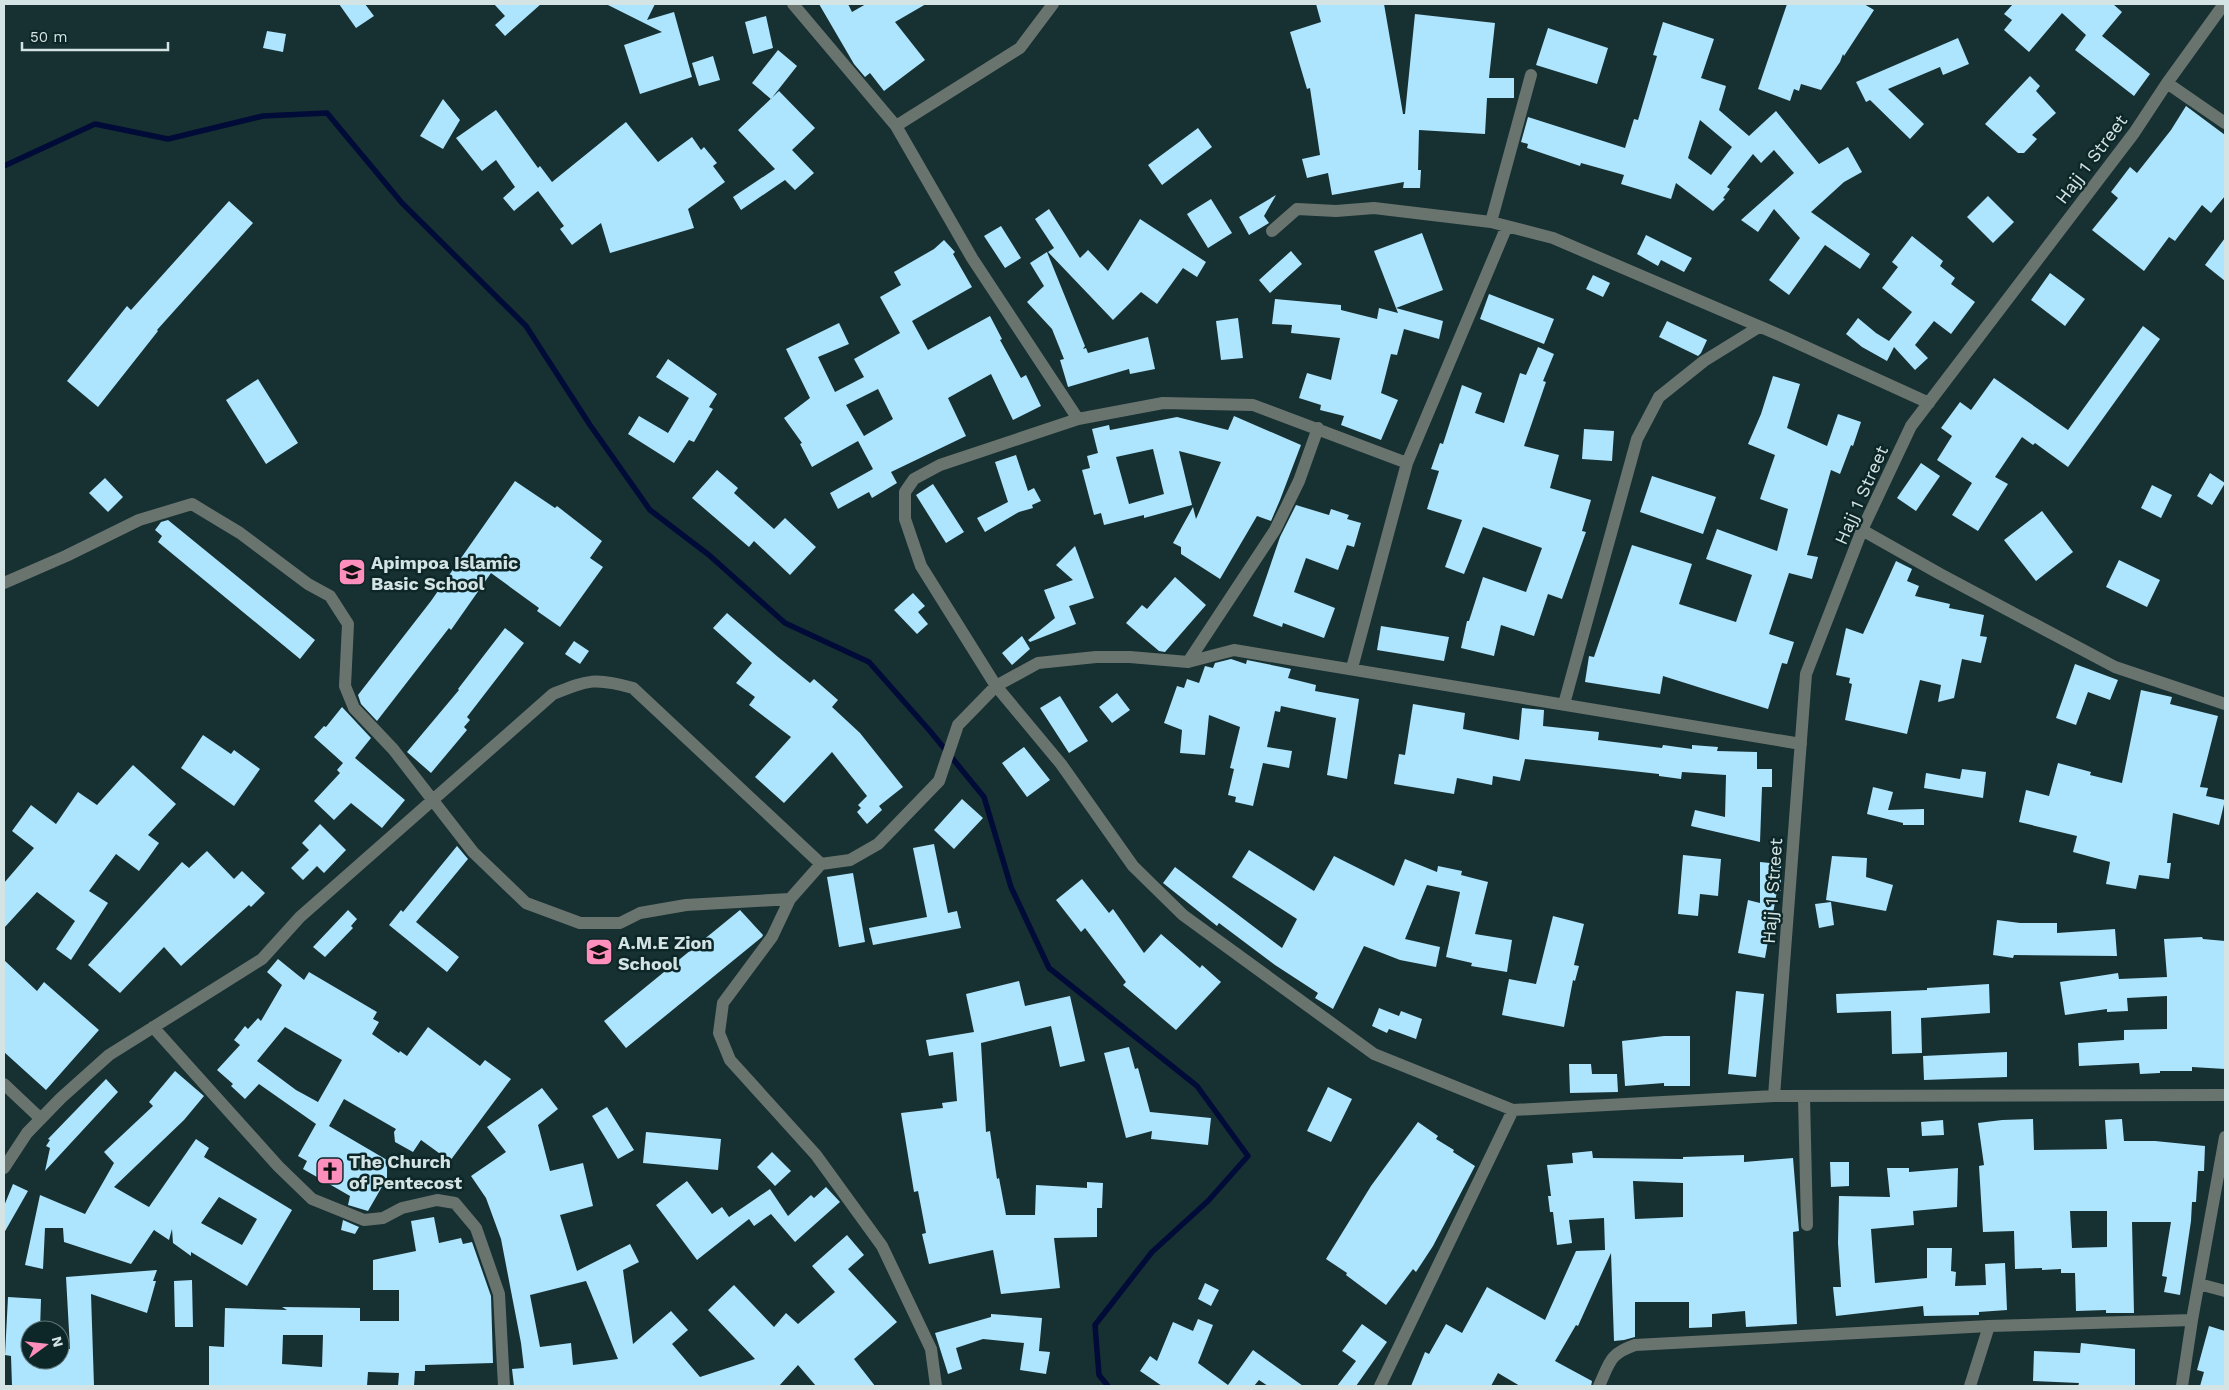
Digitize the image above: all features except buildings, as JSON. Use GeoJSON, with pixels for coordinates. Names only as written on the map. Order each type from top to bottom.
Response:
{"type":"FeatureCollection","features":[{"type":"Feature","properties":{"kind":"street"},"geometry":{"type":"LineString","coordinates":[[793,4],[896,126],[972,258],[1078,419]]}},
{"type":"Feature","properties":{"kind":"street"},"geometry":{"type":"LineString","coordinates":[[896,126],[1020,48],[1053,4]]}},
{"type":"Feature","properties":{"kind":"street","name":"Hajj 1 Street"},"geometry":{"type":"LineString","coordinates":[[1774,1096],[1806,674],[1862,530],[1911,426],[2134,133],[2167,83],[2224,4]]}},
{"type":"Feature","properties":{"kind":"street"},"geometry":{"type":"LineString","coordinates":[[1491,222],[1531,75]]}},
{"type":"Feature","properties":{"kind":"street"},"geometry":{"type":"LineString","coordinates":[[2167,83],[2225,122]]}},
{"type":"Feature","properties":{"kind":"street"},"geometry":{"type":"LineString","coordinates":[[1272,231],[1297,209],[1336,211],[1374,208],[1491,222],[1553,238],[1930,403]]}},
{"type":"Feature","properties":{"kind":"street"},"geometry":{"type":"LineString","coordinates":[[1352,668],[1407,463],[1507,226]]}},
{"type":"Feature","properties":{"kind":"street"},"geometry":{"type":"LineString","coordinates":[[1564,704],[1637,439],[1659,397],[1704,361],[1759,327]]}},
{"type":"Feature","properties":{"kind":"street"},"geometry":{"type":"LineString","coordinates":[[1407,463],[1253,405],[1163,403],[1078,419],[940,465],[914,479],[905,492],[905,519],[921,566],[996,686],[1060,764],[1133,866],[1183,915],[1374,1054],[1513,1110],[1774,1096],[2225,1095]]}},
{"type":"Feature","properties":{"kind":"street"},"geometry":{"type":"LineString","coordinates":[[1188,662],[1275,530],[1299,480],[1318,428]]}},
{"type":"Feature","properties":{"kind":"street"},"geometry":{"type":"LineString","coordinates":[[4,583],[66,556],[139,520],[192,504],[240,533],[308,584],[330,596],[348,624],[345,686],[354,708],[393,748],[473,852],[526,903],[580,923],[620,924],[640,913],[686,905],[790,899]]}},
{"type":"Feature","properties":{"kind":"street"},"geometry":{"type":"LineString","coordinates":[[1862,530],[1940,574],[2115,667],[2225,704]]}},
{"type":"Feature","properties":{"kind":"street"},"geometry":{"type":"LineString","coordinates":[[936,1386],[931,1348],[882,1246],[816,1155],[730,1060],[720,1033],[723,1003],[772,937],[790,899],[821,864],[850,860],[878,844],[939,780],[958,725],[996,686],[1038,664],[1096,657],[1130,657],[1188,662],[1234,650],[1352,668],[1801,744]]}},
{"type":"Feature","properties":{"kind":"street"},"geometry":{"type":"LineString","coordinates":[[4,1168],[27,1133],[109,1055],[262,959],[300,917],[553,694],[583,682],[606,680],[633,688],[821,864]]}},
{"type":"Feature","properties":{"kind":"street"},"geometry":{"type":"LineString","coordinates":[[153,1027],[278,1166],[312,1199],[364,1220],[383,1218],[402,1208],[437,1200],[455,1203],[476,1228],[499,1294],[504,1386]]}},
{"type":"Feature","properties":{"kind":"street"},"geometry":{"type":"LineString","coordinates":[[4,1084],[41,1118]]}},
{"type":"Feature","properties":{"kind":"street"},"geometry":{"type":"LineString","coordinates":[[1804,1097],[1806,1225]]}},
{"type":"Feature","properties":{"kind":"street"},"geometry":{"type":"LineString","coordinates":[[1380,1386],[1513,1110]]}},
{"type":"Feature","properties":{"kind":"street"},"geometry":{"type":"LineString","coordinates":[[2182,1386],[2225,1137]]}},
{"type":"Feature","properties":{"kind":"street"},"geometry":{"type":"LineString","coordinates":[[2199,1284],[2225,1291]]}},
{"type":"Feature","properties":{"kind":"street"},"geometry":{"type":"LineString","coordinates":[[1599,1386],[1613,1356],[1622,1350],[1636,1345],[1989,1326],[2192,1320]]}},
{"type":"Feature","properties":{"kind":"street"},"geometry":{"type":"LineString","coordinates":[[1970,1386],[1989,1326]]}},
{"type":"Feature","properties":{"kind":"waterway"},"geometry":{"type":"LineString","coordinates":[[4,166],[95,124],[168,139],[263,116],[327,113],[402,203],[526,326],[590,425],[650,510],[709,555],[785,623],[869,662],[930,731],[984,797],[1011,887],[1049,968],[1197,1086],[1248,1156],[1208,1201],[1152,1252],[1095,1325],[1099,1375],[1108,1386]]}},
{"type":"Feature","properties":{"kind":"place","name":"Apimpoa Islamic Basic School"},"geometry":{"type":"Point","coordinates":[352,572]}},
{"type":"Feature","properties":{"kind":"place","name":"A.M.E Zion School"},"geometry":{"type":"Point","coordinates":[599,952]}},
{"type":"Feature","properties":{"kind":"place","name":"The Church of Pentecost"},"geometry":{"type":"Point","coordinates":[330,1171]}}]}
